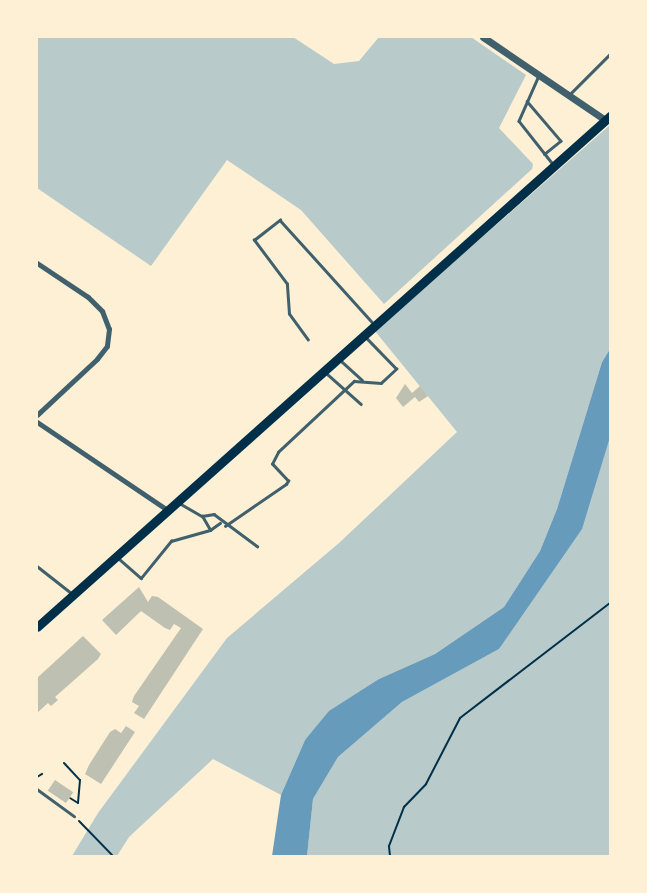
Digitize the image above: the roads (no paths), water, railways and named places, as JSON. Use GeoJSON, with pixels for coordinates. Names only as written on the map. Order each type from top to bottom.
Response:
{"type":"FeatureCollection","features":[{"type":"Feature","properties":{"kind":"main road"},"geometry":{"type":"LineString","coordinates":[[37,627],[362,334],[608,118]]}},
{"type":"Feature","properties":{"kind":"street"},"geometry":{"type":"LineString","coordinates":[[483,37],[569,96],[608,118]]}},
{"type":"Feature","properties":{"kind":"street"},"geometry":{"type":"LineString","coordinates":[[37,263],[88,297],[102,311],[109,329],[107,345],[97,359],[37,415]]}},
{"type":"Feature","properties":{"kind":"street"},"geometry":{"type":"LineString","coordinates":[[37,422],[166,509]]}},
{"type":"Feature","properties":{"kind":"lane"},"geometry":{"type":"LineString","coordinates":[[569,96],[610,54]]}},
{"type":"Feature","properties":{"kind":"lane"},"geometry":{"type":"LineString","coordinates":[[540,75],[519,121],[554,164]]}},
{"type":"Feature","properties":{"kind":"lane"},"geometry":{"type":"LineString","coordinates":[[527,101],[561,141],[545,154]]}},
{"type":"Feature","properties":{"kind":"lane"},"geometry":{"type":"LineString","coordinates":[[308,340],[289,314],[287,284],[254,240],[280,220],[374,324]]}},
{"type":"Feature","properties":{"kind":"lane"},"geometry":{"type":"LineString","coordinates":[[337,357],[362,380],[382,383],[396,369],[362,334]]}},
{"type":"Feature","properties":{"kind":"lane"},"geometry":{"type":"LineString","coordinates":[[322,370],[361,404]]}},
{"type":"Feature","properties":{"kind":"lane"},"geometry":{"type":"LineString","coordinates":[[225,526],[288,481],[272,460],[344,390],[362,380]]}},
{"type":"Feature","properties":{"kind":"lane"},"geometry":{"type":"LineString","coordinates":[[175,501],[202,516],[210,530]]}},
{"type":"Feature","properties":{"kind":"lane"},"geometry":{"type":"LineString","coordinates":[[202,516],[214,514],[220,523],[257,546]]}},
{"type":"Feature","properties":{"kind":"lane"},"geometry":{"type":"LineString","coordinates":[[115,555],[141,578],[171,541],[210,530],[220,523]]}},
{"type":"Feature","properties":{"kind":"lane"},"geometry":{"type":"LineString","coordinates":[[37,566],[72,595]]}},
{"type":"Feature","properties":{"kind":"lane"},"geometry":{"type":"LineString","coordinates":[[37,789],[74,816]]}},
{"type":"Feature","properties":{"kind":"water"},"geometry":{"type":"Polygon","coordinates":[[[610,349],[610,437],[582,529],[499,649],[402,702],[338,757],[313,799],[307,856],[272,856],[281,795],[305,740],[329,711],[379,679],[435,654],[504,607],[540,551],[557,509],[602,362],[610,349]]]}}]}
